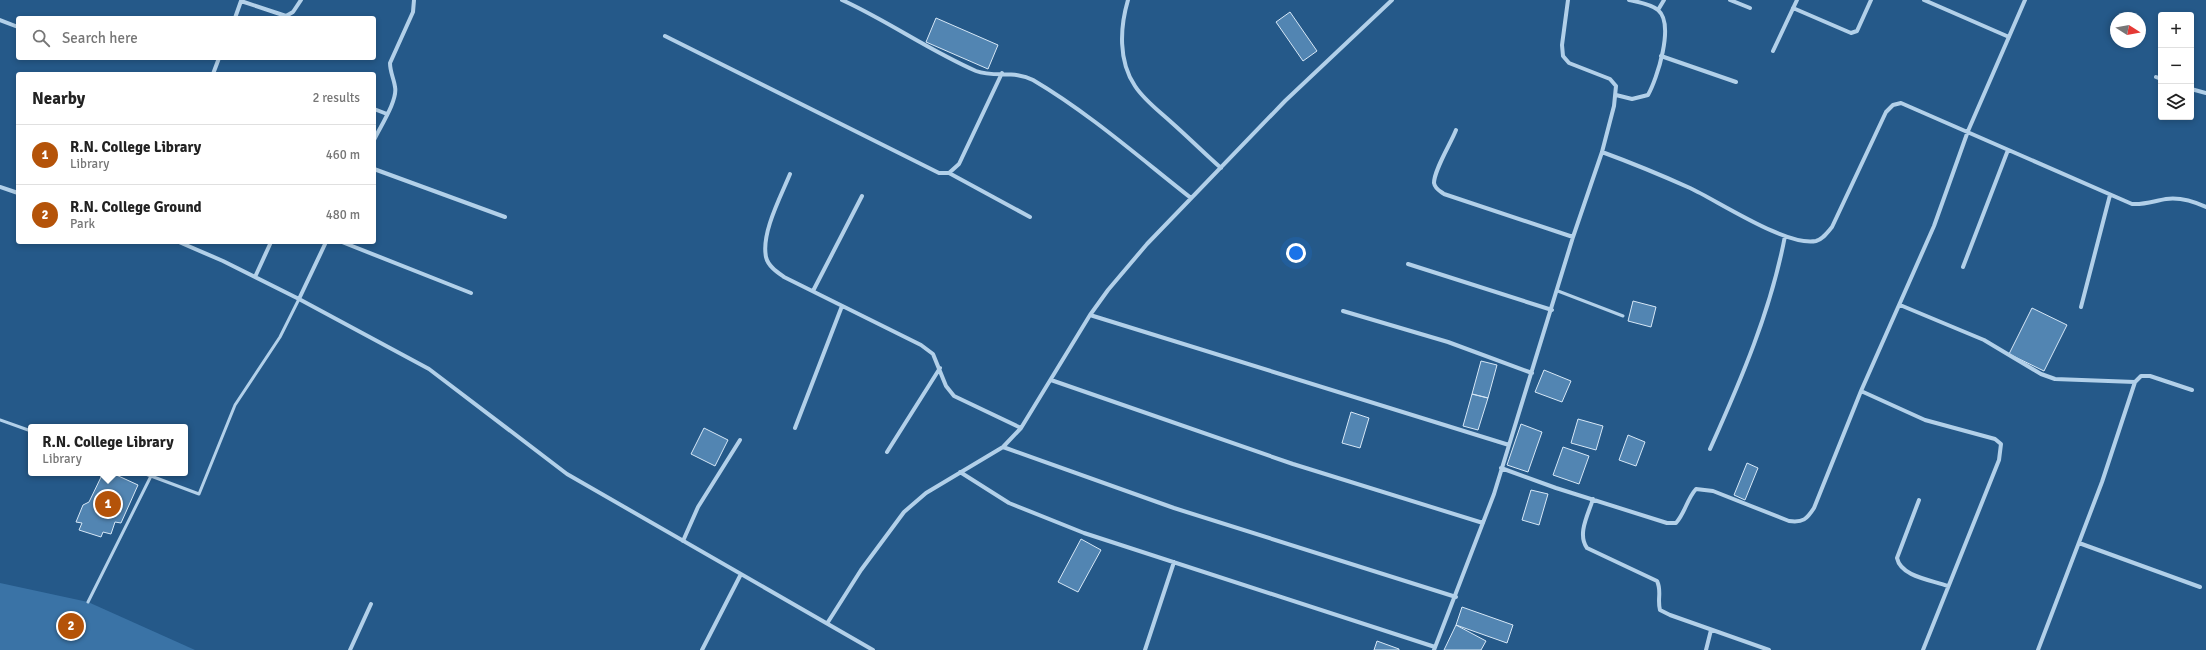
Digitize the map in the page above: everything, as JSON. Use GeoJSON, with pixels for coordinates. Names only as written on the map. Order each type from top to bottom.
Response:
{"type":"FeatureCollection","features":[{"type":"Feature","properties":{"kind":"street"},"geometry":{"type":"LineString","coordinates":[[236,16],[241,1],[286,16],[293,12],[301,0]]}},
{"type":"Feature","properties":{"kind":"street"},"geometry":{"type":"LineString","coordinates":[[376,136],[396,94],[390,72],[390,63],[413,12],[414,0]]}},
{"type":"Feature","properties":{"kind":"street"},"geometry":{"type":"LineString","coordinates":[[842,0],[851,2],[925,46],[978,72],[1023,76],[1032,80],[1112,135],[1191,198]]}},
{"type":"Feature","properties":{"kind":"street"},"geometry":{"type":"LineString","coordinates":[[1128,0],[1123,17],[1123,47],[1126,66],[1134,85],[1146,99],[1220,168]]}},
{"type":"Feature","properties":{"kind":"street"},"geometry":{"type":"LineString","coordinates":[[828,622],[861,570],[904,512],[926,493],[1003,448],[1021,428],[1090,315],[1108,290],[1147,244],[1285,101],[1392,0]]}},
{"type":"Feature","properties":{"kind":"street"},"geometry":{"type":"LineString","coordinates":[[960,472],[1009,503],[1084,533],[1434,649],[1456,597],[1509,445],[1552,310],[1573,237],[1602,152],[1616,96],[1616,86],[1610,79],[1569,62],[1563,56],[1562,45],[1568,0]]}},
{"type":"Feature","properties":{"kind":"street"},"geometry":{"type":"LineString","coordinates":[[1616,96],[1632,98],[1648,95],[1652,87],[1666,38],[1664,16],[1658,10],[1629,0]]}},
{"type":"Feature","properties":{"kind":"street"},"geometry":{"type":"LineString","coordinates":[[1658,10],[1664,0]]}},
{"type":"Feature","properties":{"kind":"street"},"geometry":{"type":"LineString","coordinates":[[1730,0],[1750,8]]}},
{"type":"Feature","properties":{"kind":"street"},"geometry":{"type":"LineString","coordinates":[[1773,51],[1797,0]]}},
{"type":"Feature","properties":{"kind":"street"},"geometry":{"type":"LineString","coordinates":[[1793,8],[1851,33],[1857,31],[1860,27],[1871,0]]}},
{"type":"Feature","properties":{"kind":"street"},"geometry":{"type":"LineString","coordinates":[[1924,0],[2009,37]]}},
{"type":"Feature","properties":{"kind":"street"},"geometry":{"type":"LineString","coordinates":[[1501,468],[1667,523],[1676,523],[1683,516],[1691,495],[1696,489],[1705,489],[1789,521],[1799,522],[1807,518],[1814,508],[1861,391],[1934,226],[1968,131],[2025,0]]}},
{"type":"Feature","properties":{"kind":"street"},"geometry":{"type":"LineString","coordinates":[[0,20],[16,25]]}},
{"type":"Feature","properties":{"kind":"street"},"geometry":{"type":"LineString","coordinates":[[665,36],[856,130],[939,173],[949,172],[959,164],[972,140],[1002,73]]}},
{"type":"Feature","properties":{"kind":"street"},"geometry":{"type":"LineString","coordinates":[[1661,56],[1736,82]]}},
{"type":"Feature","properties":{"kind":"street"},"geometry":{"type":"LineString","coordinates":[[214,72],[218,60]]}},
{"type":"Feature","properties":{"kind":"street"},"geometry":{"type":"LineString","coordinates":[[2194,90],[2206,93]]}},
{"type":"Feature","properties":{"kind":"street"},"geometry":{"type":"LineString","coordinates":[[1602,152],[1648,169],[1784,236],[1815,241],[1825,236],[1832,227],[1886,112],[1893,105],[1901,103],[2132,204],[2143,205],[2167,199],[2178,199],[2192,201],[2206,207]]}},
{"type":"Feature","properties":{"kind":"street"},"geometry":{"type":"LineString","coordinates":[[376,110],[386,114]]}},
{"type":"Feature","properties":{"kind":"street"},"geometry":{"type":"LineString","coordinates":[[1456,130],[1436,174],[1434,184],[1437,189],[1444,194],[1573,237]]}},
{"type":"Feature","properties":{"kind":"street"},"geometry":{"type":"LineString","coordinates":[[1963,267],[2008,150]]}},
{"type":"Feature","properties":{"kind":"street"},"geometry":{"type":"LineString","coordinates":[[376,170],[505,217]]}},
{"type":"Feature","properties":{"kind":"street"},"geometry":{"type":"LineString","coordinates":[[949,172],[1030,217]]}},
{"type":"Feature","properties":{"kind":"street"},"geometry":{"type":"LineString","coordinates":[[790,174],[766,240],[766,258],[772,268],[784,277],[921,345],[933,354],[940,368],[946,386],[954,396],[1021,428]]}},
{"type":"Feature","properties":{"kind":"street"},"geometry":{"type":"LineString","coordinates":[[0,187],[16,191]]}},
{"type":"Feature","properties":{"kind":"street"},"geometry":{"type":"LineString","coordinates":[[2081,306],[2110,195]]}},
{"type":"Feature","properties":{"kind":"street"},"geometry":{"type":"LineString","coordinates":[[812,291],[862,196]]}},
{"type":"Feature","properties":{"kind":"street"},"geometry":{"type":"LineString","coordinates":[[1710,449],[1746,364],[1775,280],[1784,236]]}},
{"type":"Feature","properties":{"kind":"street"},"geometry":{"type":"LineString","coordinates":[[183,244],[299,299],[429,369],[567,474],[828,622],[873,650]]}},
{"type":"Feature","properties":{"kind":"street"},"geometry":{"type":"LineString","coordinates":[[255,277],[269,244]]}},
{"type":"Feature","properties":{"kind":"street"},"geometry":{"type":"LineString","coordinates":[[299,299],[325,244]]}},
{"type":"Feature","properties":{"kind":"street"},"geometry":{"type":"LineString","coordinates":[[347,244],[471,293]]}},
{"type":"Feature","properties":{"kind":"street"},"geometry":{"type":"LineString","coordinates":[[1408,264],[1552,310]]}},
{"type":"Feature","properties":{"kind":"street"},"geometry":{"type":"LineString","coordinates":[[1900,305],[1984,340],[2041,374],[2055,379],[2135,382]]}},
{"type":"Feature","properties":{"kind":"street"},"geometry":{"type":"LineString","coordinates":[[796,428],[842,306]]}},
{"type":"Feature","properties":{"kind":"street"},"geometry":{"type":"LineString","coordinates":[[1343,311],[1448,342],[1532,373]]}},
{"type":"Feature","properties":{"kind":"street"},"geometry":{"type":"LineString","coordinates":[[1090,315],[1509,445]]}},
{"type":"Feature","properties":{"kind":"street"},"geometry":{"type":"LineString","coordinates":[[887,452],[940,368]]}},
{"type":"Feature","properties":{"kind":"street"},"geometry":{"type":"LineString","coordinates":[[2038,650],[2102,482],[2135,382],[2141,376],[2150,376],[2192,390]]}},
{"type":"Feature","properties":{"kind":"street"},"geometry":{"type":"LineString","coordinates":[[1051,380],[1287,462],[1483,523]]}},
{"type":"Feature","properties":{"kind":"street"},"geometry":{"type":"LineString","coordinates":[[1861,391],[1925,420],[1995,439],[2001,444],[1999,460],[1923,650]]}},
{"type":"Feature","properties":{"kind":"street"},"geometry":{"type":"LineString","coordinates":[[683,541],[698,507],[740,440]]}},
{"type":"Feature","properties":{"kind":"street"},"geometry":{"type":"LineString","coordinates":[[1003,448],[1174,508],[1456,597]]}},
{"type":"Feature","properties":{"kind":"street"},"geometry":{"type":"LineString","coordinates":[[1593,499],[1582,532],[1582,541],[1587,548],[1657,580],[1660,587],[1658,603],[1660,610],[1670,616],[1769,650]]}},
{"type":"Feature","properties":{"kind":"street"},"geometry":{"type":"LineString","coordinates":[[1919,500],[1897,558],[1899,565],[1905,571],[1948,586]]}},
{"type":"Feature","properties":{"kind":"street"},"geometry":{"type":"LineString","coordinates":[[2078,543],[2200,587]]}},
{"type":"Feature","properties":{"kind":"street"},"geometry":{"type":"LineString","coordinates":[[1145,650],[1174,562]]}},
{"type":"Feature","properties":{"kind":"street"},"geometry":{"type":"LineString","coordinates":[[702,650],[741,574]]}},
{"type":"Feature","properties":{"kind":"street"},"geometry":{"type":"LineString","coordinates":[[350,650],[371,604]]}},
{"type":"Feature","properties":{"kind":"street"},"geometry":{"type":"LineString","coordinates":[[1706,650],[1712,630]]}},
{"type":"Feature","properties":{"kind":"lane"},"geometry":{"type":"LineString","coordinates":[[1558,290],[1623,316]]}},
{"type":"Feature","properties":{"kind":"lane"},"geometry":{"type":"LineString","coordinates":[[88,602],[151,476],[199,494],[235,405],[280,337],[299,299]]}},
{"type":"Feature","properties":{"kind":"lane"},"geometry":{"type":"LineString","coordinates":[[0,420],[28,430]]}},
{"type":"Feature","properties":{"kind":"shaded area"},"geometry":{"type":"Polygon","coordinates":[[[0,583],[88,602],[195,650],[0,650],[0,583]]]}},
{"type":"Feature","properties":{"kind":"building"},"geometry":{"type":"Polygon","coordinates":[[[1290,12],[1317,51],[1303,61],[1276,22],[1290,12]]]}},
{"type":"Feature","properties":{"kind":"building"},"geometry":{"type":"Polygon","coordinates":[[[936,18],[998,45],[988,69],[926,42],[936,18]]]}},
{"type":"Feature","properties":{"kind":"building"},"geometry":{"type":"Polygon","coordinates":[[[1633,301],[1656,307],[1651,327],[1628,321],[1633,301]]]}},
{"type":"Feature","properties":{"kind":"building"},"geometry":{"type":"Polygon","coordinates":[[[2032,308],[2067,325],[2044,371],[2009,354],[2032,308]]]}},
{"type":"Feature","properties":{"kind":"building"},"geometry":{"type":"Polygon","coordinates":[[[1481,361],[1497,365],[1488,398],[1472,394],[1481,361]]]}},
{"type":"Feature","properties":{"kind":"building"},"geometry":{"type":"Polygon","coordinates":[[[1544,370],[1571,381],[1562,402],[1535,392],[1544,370]]]}},
{"type":"Feature","properties":{"kind":"building"},"geometry":{"type":"Polygon","coordinates":[[[1472,394],[1488,398],[1478,430],[1463,426],[1472,394]]]}},
{"type":"Feature","properties":{"kind":"building"},"geometry":{"type":"Polygon","coordinates":[[[1351,412],[1369,418],[1360,448],[1342,443],[1351,412]]]}},
{"type":"Feature","properties":{"kind":"building"},"geometry":{"type":"Polygon","coordinates":[[[1578,419],[1603,426],[1596,450],[1571,443],[1578,419]]]}},
{"type":"Feature","properties":{"kind":"building"},"geometry":{"type":"Polygon","coordinates":[[[1521,424],[1542,432],[1528,472],[1507,465],[1521,424]]]}},
{"type":"Feature","properties":{"kind":"building"},"geometry":{"type":"Polygon","coordinates":[[[704,428],[728,440],[715,466],[691,454],[704,428]]]}},
{"type":"Feature","properties":{"kind":"building"},"geometry":{"type":"Polygon","coordinates":[[[1628,435],[1645,442],[1636,466],[1619,460],[1628,435]]]}},
{"type":"Feature","properties":{"kind":"building"},"geometry":{"type":"Polygon","coordinates":[[[1563,447],[1589,456],[1579,484],[1553,475],[1563,447]]]}},
{"type":"Feature","properties":{"kind":"building"},"geometry":{"type":"Polygon","coordinates":[[[1747,463],[1758,468],[1745,500],[1734,495],[1747,463]]]}},
{"type":"Feature","properties":{"kind":"building"},"geometry":{"type":"Polygon","coordinates":[[[102,476],[118,476],[138,485],[121,523],[115,522],[111,534],[103,532],[101,537],[79,530],[82,523],[76,522],[83,505],[89,502],[102,476]]]}},
{"type":"Feature","properties":{"kind":"building"},"geometry":{"type":"Polygon","coordinates":[[[1531,490],[1548,494],[1539,525],[1522,520],[1531,490]]]}},
{"type":"Feature","properties":{"kind":"building"},"geometry":{"type":"Polygon","coordinates":[[[1081,539],[1101,550],[1078,592],[1058,582],[1081,539]]]}},
{"type":"Feature","properties":{"kind":"building"},"geometry":{"type":"Polygon","coordinates":[[[1462,607],[1513,625],[1507,643],[1456,625],[1462,607]]]}},
{"type":"Feature","properties":{"kind":"building"},"geometry":{"type":"Polygon","coordinates":[[[1456,625],[1486,641],[1481,650],[1444,650],[1456,625]]]}},
{"type":"Feature","properties":{"kind":"building"},"geometry":{"type":"Polygon","coordinates":[[[1377,641],[1399,649],[1399,650],[1374,650],[1377,641]]]}},
{"type":"Feature","properties":{"kind":"place","name":"R.N. College Library"},"geometry":{"type":"Point","coordinates":[108,504]}},
{"type":"Feature","properties":{"kind":"place","name":"R.N. College Ground"},"geometry":{"type":"Point","coordinates":[71,626]}}]}
